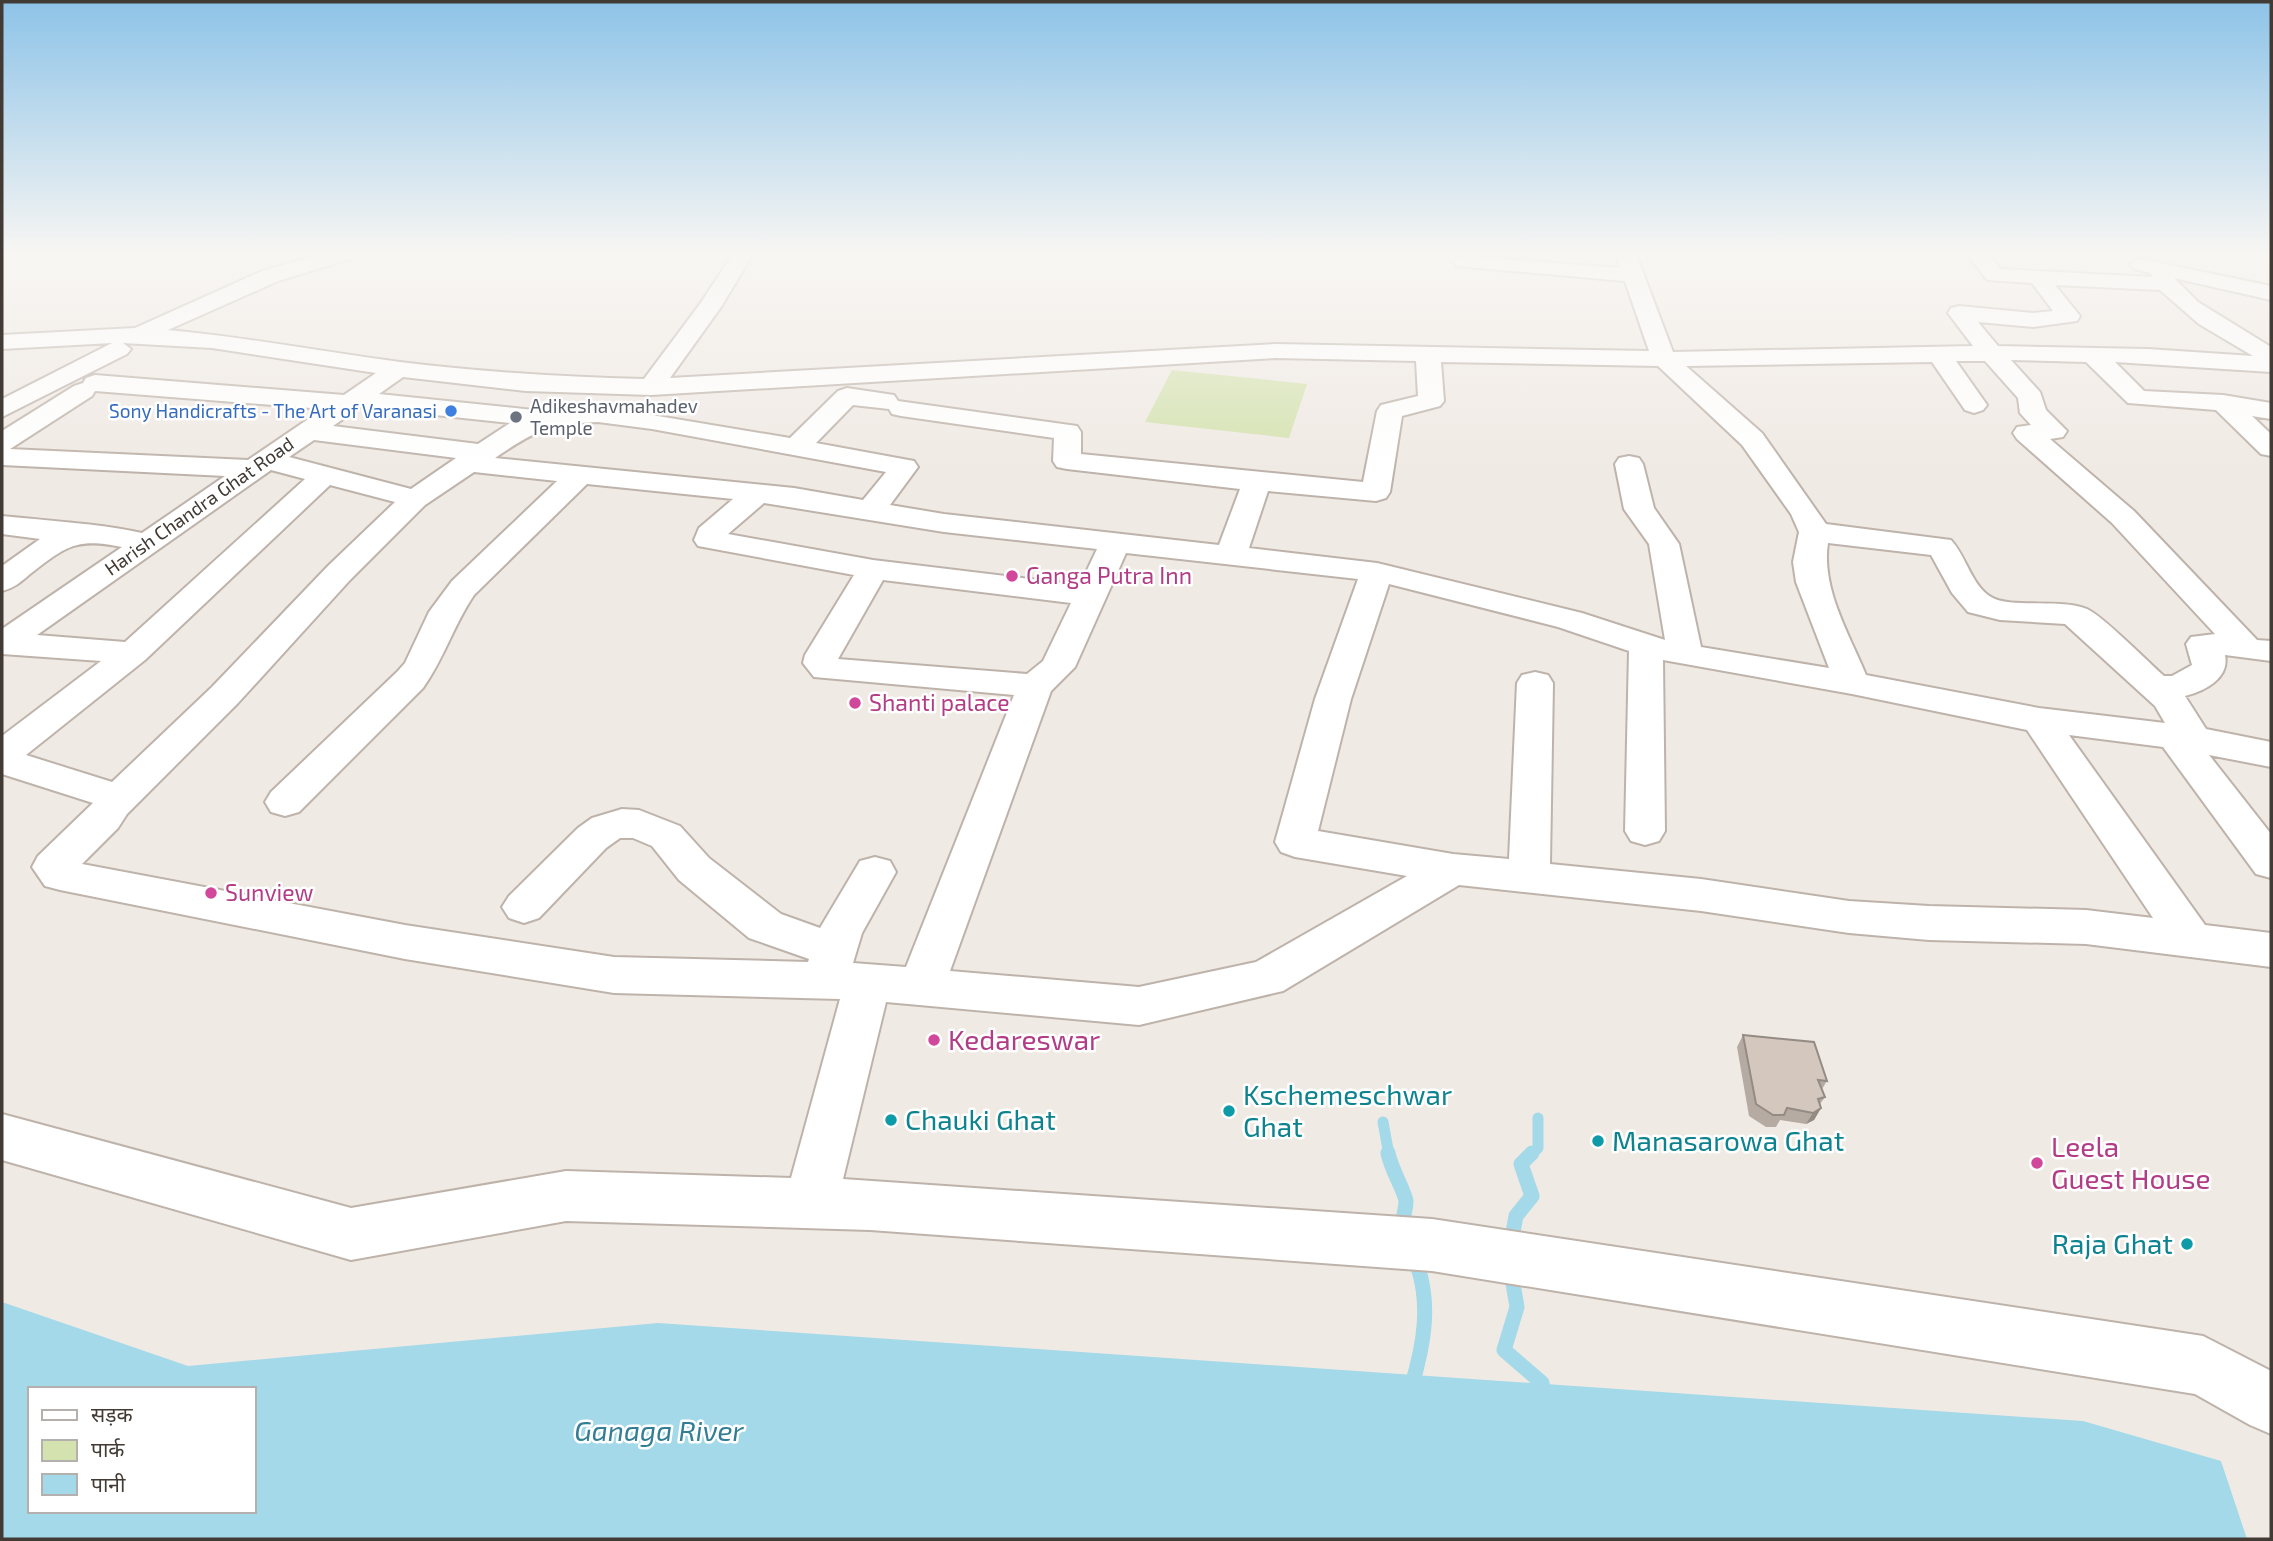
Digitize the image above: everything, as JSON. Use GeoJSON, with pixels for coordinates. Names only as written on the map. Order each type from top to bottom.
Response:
{"type":"FeatureCollection","features":[{"type":"Feature","properties":{"kind":"street"},"geometry":{"type":"LineString","coordinates":[[2,443],[89,374],[145,335],[164,326]]}},
{"type":"Feature","properties":{"kind":"street"},"geometry":{"type":"LineString","coordinates":[[651,387],[696,326]]}},
{"type":"Feature","properties":{"kind":"street"},"geometry":{"type":"LineString","coordinates":[[1652,326],[1664,359],[1765,454],[1806,514],[1814,532],[1809,562],[1812,582],[1852,683]]}},
{"type":"Feature","properties":{"kind":"street"},"geometry":{"type":"LineString","coordinates":[[1969,326],[2031,397],[2033,413],[2054,431],[2026,433],[2123,517],[2258,649]]}},
{"type":"Feature","properties":{"kind":"street"},"geometry":{"type":"LineString","coordinates":[[2219,326],[2271,357]]}},
{"type":"Feature","properties":{"kind":"street"},"geometry":{"type":"LineString","coordinates":[[2,342],[145,335],[212,341],[398,369],[526,383],[651,387],[1276,351],[1664,359],[1990,352],[2271,365]]}},
{"type":"Feature","properties":{"kind":"street"},"geometry":{"type":"LineString","coordinates":[[2,408],[89,374],[543,419],[598,414],[796,447],[880,427],[1068,432],[1067,461],[1376,492],[1390,411],[1431,401],[1427,353]]}},
{"type":"Feature","properties":{"kind":"street"},"geometry":{"type":"LineString","coordinates":[[1939,354],[1974,405]]}},
{"type":"Feature","properties":{"kind":"street"},"geometry":{"type":"LineString","coordinates":[[2093,355],[2137,398],[2223,403],[2271,411]]}},
{"type":"Feature","properties":{"kind":"street","name":"Harish Chandra Ghat Road"},"geometry":{"type":"LineString","coordinates":[[2,643],[398,369]]}},
{"type":"Feature","properties":{"kind":"street"},"geometry":{"type":"LineString","coordinates":[[880,427],[898,373]]}},
{"type":"Feature","properties":{"kind":"street"},"geometry":{"type":"LineString","coordinates":[[796,447],[847,396],[880,427],[904,467],[871,510]]}},
{"type":"Feature","properties":{"kind":"street"},"geometry":{"type":"LineString","coordinates":[[2223,403],[2271,449]]}},
{"type":"Feature","properties":{"kind":"street"},"geometry":{"type":"LineString","coordinates":[[543,419],[521,428],[415,499],[53,867],[60,875],[405,942],[614,975],[842,971],[922,986],[1139,1006],[1267,978],[1454,869]]}},
{"type":"Feature","properties":{"kind":"street"},"geometry":{"type":"LineString","coordinates":[[307,431],[581,474],[758,493],[944,523],[1377,572],[1570,620],[1646,646],[1685,655],[1852,683],[2039,720],[2183,737],[2271,754]]}},
{"type":"Feature","properties":{"kind":"street"},"geometry":{"type":"LineString","coordinates":[[2,457],[260,465],[324,476],[415,499]]}},
{"type":"Feature","properties":{"kind":"street"},"geometry":{"type":"LineString","coordinates":[[1629,464],[1639,509],[1664,544],[1685,655]]}},
{"type":"Feature","properties":{"kind":"street"},"geometry":{"type":"LineString","coordinates":[[285,802],[410,680],[421,666],[446,612],[463,588],[581,474]]}},
{"type":"Feature","properties":{"kind":"street"},"geometry":{"type":"LineString","coordinates":[[2,755],[133,653],[324,476]]}},
{"type":"Feature","properties":{"kind":"street"},"geometry":{"type":"LineString","coordinates":[[1230,557],[1256,482]]}},
{"type":"Feature","properties":{"kind":"street"},"geometry":{"type":"LineString","coordinates":[[758,493],[716,527],[709,540],[873,569],[1091,596]]}},
{"type":"Feature","properties":{"kind":"street"},"geometry":{"type":"LineString","coordinates":[[2,525],[76,534],[91,533],[146,543]]}},
{"type":"Feature","properties":{"kind":"street"},"geometry":{"type":"LineString","coordinates":[[1814,532],[1940,547],[1951,556],[1970,595],[1979,604],[1992,609],[2064,612],[2077,617],[2169,699],[2183,737],[2271,863]]}},
{"type":"Feature","properties":{"kind":"street"},"geometry":{"type":"LineString","coordinates":[[2,581],[60,540],[76,534]]}},
{"type":"Feature","properties":{"kind":"street"},"geometry":{"type":"LineString","coordinates":[[922,986],[1035,686],[1058,667],[1115,544]]}},
{"type":"Feature","properties":{"kind":"street"},"geometry":{"type":"LineString","coordinates":[[873,569],[822,654],[820,663],[826,669],[1035,686]]}},
{"type":"Feature","properties":{"kind":"street"},"geometry":{"type":"LineString","coordinates":[[1377,572],[1333,699],[1295,842],[1454,869],[1700,895],[1849,917],[1929,923],[2086,927],[2271,950]]}},
{"type":"Feature","properties":{"kind":"street"},"geometry":{"type":"LineString","coordinates":[[2,643],[133,653]]}},
{"type":"Feature","properties":{"kind":"street"},"geometry":{"type":"LineString","coordinates":[[2156,687],[2179,687],[2209,670],[2209,658],[2203,644],[2258,649]]}},
{"type":"Feature","properties":{"kind":"street"},"geometry":{"type":"LineString","coordinates":[[1645,831],[1646,646]]}},
{"type":"Feature","properties":{"kind":"street"},"geometry":{"type":"LineString","coordinates":[[1529,877],[1535,683]]}},
{"type":"Feature","properties":{"kind":"street"},"geometry":{"type":"LineString","coordinates":[[2039,720],[2191,939]]}},
{"type":"Feature","properties":{"kind":"street"},"geometry":{"type":"LineString","coordinates":[[2,761],[97,789],[108,794],[113,804]]}},
{"type":"Feature","properties":{"kind":"street"},"geometry":{"type":"LineString","coordinates":[[524,907],[592,838],[606,828],[639,824],[666,836],[694,869],[765,926],[784,934],[842,971]]}},
{"type":"Feature","properties":{"kind":"street"},"geometry":{"type":"LineString","coordinates":[[811,1203],[850,911],[875,872]]}},
{"type":"Feature","properties":{"kind":"street"},"geometry":{"type":"LineString","coordinates":[[2,1137],[351,1234],[566,1196],[884,1206],[1433,1245],[2203,1366],[2271,1404]]}},
{"type":"Feature","properties":{"kind":"green space"},"geometry":{"type":"Polygon","coordinates":[[[1172,370],[1307,384],[1289,438],[1145,422],[1172,370]]]}},
{"type":"Feature","properties":{"kind":"water","name":"Ganaga River"},"geometry":{"type":"Polygon","coordinates":[[[2,1302],[188,1366],[658,1323],[2083,1421],[2221,1461],[2247,1539],[2,1539],[2,1302]]]}},
{"type":"Feature","properties":{"kind":"building"},"geometry":{"type":"Polygon","coordinates":[[[1743,1035],[1814,1042],[1827,1081],[1818,1080],[1825,1097],[1818,1099],[1821,1108],[1813,1113],[1787,1108],[1784,1115],[1773,1115],[1756,1104],[1743,1035]]]}},
{"type":"Feature","properties":{"kind":"waterway"},"geometry":{"type":"LineString","coordinates":[[1530,1155],[1538,1148],[1538,1118]]}},
{"type":"Feature","properties":{"kind":"waterway"},"geometry":{"type":"LineString","coordinates":[[1383,1122],[1389,1155]]}},
{"type":"Feature","properties":{"kind":"waterway"},"geometry":{"type":"LineString","coordinates":[[1388,1153],[1406,1201],[1404,1229]]}},
{"type":"Feature","properties":{"kind":"waterway"},"geometry":{"type":"LineString","coordinates":[[1511,1243],[1516,1216],[1532,1196],[1521,1164],[1530,1155]]}},
{"type":"Feature","properties":{"kind":"waterway"},"geometry":{"type":"LineString","coordinates":[[1411,1388],[1420,1356],[1425,1307],[1415,1259]]}},
{"type":"Feature","properties":{"kind":"waterway"},"geometry":{"type":"LineString","coordinates":[[1511,1272],[1517,1307],[1504,1350],[1542,1383],[1544,1394]]}},
{"type":"Feature","properties":{"kind":"place","name":"Sony Handicrafts - The Art of Varanasi"},"geometry":{"type":"Point","coordinates":[451,411]}},
{"type":"Feature","properties":{"kind":"place","name":"Adikeshavmahadev Temple"},"geometry":{"type":"Point","coordinates":[516,417]}},
{"type":"Feature","properties":{"kind":"place","name":"Ganga Putra Inn"},"geometry":{"type":"Point","coordinates":[1012,576]}},
{"type":"Feature","properties":{"kind":"place","name":"Shanti palace"},"geometry":{"type":"Point","coordinates":[855,703]}},
{"type":"Feature","properties":{"kind":"place","name":"Sunview"},"geometry":{"type":"Point","coordinates":[211,893]}},
{"type":"Feature","properties":{"kind":"place","name":"Kedareswar"},"geometry":{"type":"Point","coordinates":[934,1040]}},
{"type":"Feature","properties":{"kind":"place","name":"Kschemeschwar Ghat"},"geometry":{"type":"Point","coordinates":[1229,1111]}},
{"type":"Feature","properties":{"kind":"place","name":"Chauki Ghat"},"geometry":{"type":"Point","coordinates":[891,1120]}},
{"type":"Feature","properties":{"kind":"place","name":"Manasarowa Ghat"},"geometry":{"type":"Point","coordinates":[1598,1141]}},
{"type":"Feature","properties":{"kind":"place","name":"Leela Guest House"},"geometry":{"type":"Point","coordinates":[2037,1163]}},
{"type":"Feature","properties":{"kind":"place","name":"Raja Ghat"},"geometry":{"type":"Point","coordinates":[2187,1244]}}]}
